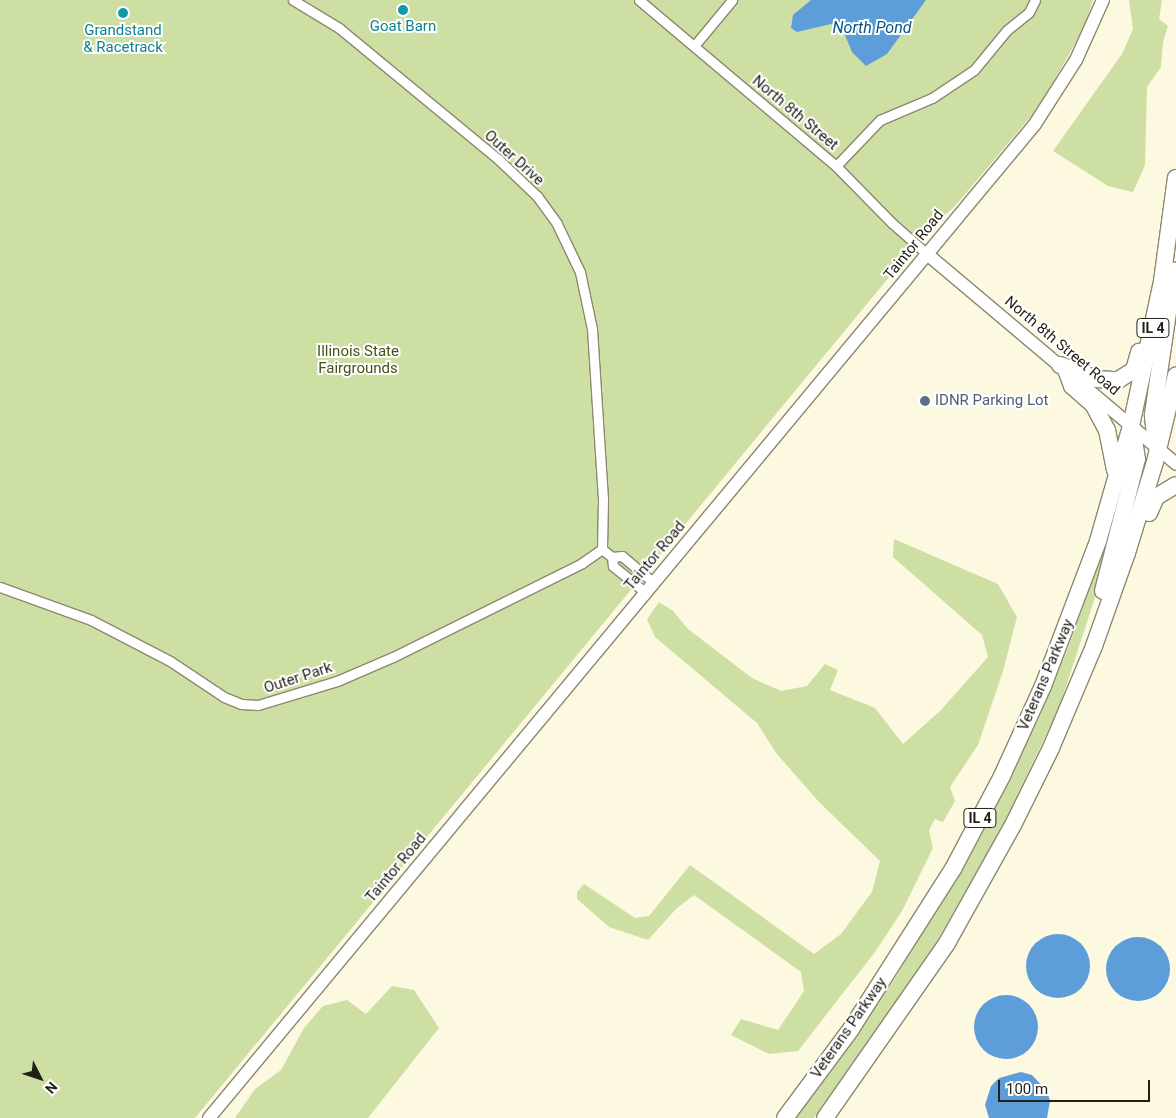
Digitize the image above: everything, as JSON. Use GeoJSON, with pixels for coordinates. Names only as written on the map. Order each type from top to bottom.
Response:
{"type":"FeatureCollection","features":[{"type":"Feature","properties":{"kind":"highway","name":"Veterans Parkway"},"geometry":{"type":"LineString","coordinates":[[785,1118],[851,1029],[906,946],[953,869],[1002,776],[1066,632],[1115,486],[1131,426],[1170,229],[1176,178]]}},
{"type":"Feature","properties":{"kind":"highway"},"geometry":{"type":"LineString","coordinates":[[1063,368],[1106,382],[1124,378],[1134,370],[1158,256],[1170,229]]}},
{"type":"Feature","properties":{"kind":"highway"},"geometry":{"type":"LineString","coordinates":[[1158,449],[1153,434],[1153,414],[1176,250]]}},
{"type":"Feature","properties":{"kind":"highway"},"geometry":{"type":"LineString","coordinates":[[1063,368],[1072,386],[1093,404],[1107,430],[1114,450],[1115,486]]}},
{"type":"Feature","properties":{"kind":"highway","name":"IL 4"},"geometry":{"type":"LineString","coordinates":[[825,1118],[921,984],[986,875],[1047,757],[1102,628],[1158,449],[1176,375]]}},
{"type":"Feature","properties":{"kind":"highway"},"geometry":{"type":"LineString","coordinates":[[1176,398],[1176,418]]}},
{"type":"Feature","properties":{"kind":"highway"},"geometry":{"type":"LineString","coordinates":[[1094,646],[1091,633],[1137,459],[1131,426]]}},
{"type":"Feature","properties":{"kind":"highway"},"geometry":{"type":"LineString","coordinates":[[1102,628],[1118,606],[1152,502],[1160,493],[1176,486]]}},
{"type":"Feature","properties":{"kind":"main road","name":"Taintor Road"},"geometry":{"type":"LineString","coordinates":[[209,1118],[1048,106],[1076,60],[1103,0]]}},
{"type":"Feature","properties":{"kind":"main road","name":"North 8th Street Road"},"geometry":{"type":"LineString","coordinates":[[927,254],[1176,464]]}},
{"type":"Feature","properties":{"kind":"street","name":"Outer Drive"},"geometry":{"type":"LineString","coordinates":[[293,0],[340,28],[505,165],[537,196],[562,232],[580,272],[592,329],[603,500],[602,549]]}},
{"type":"Feature","properties":{"kind":"street","name":"North 8th Street"},"geometry":{"type":"LineString","coordinates":[[639,0],[836,166],[892,223],[927,254]]}},
{"type":"Feature","properties":{"kind":"street"},"geometry":{"type":"LineString","coordinates":[[694,46],[732,0]]}},
{"type":"Feature","properties":{"kind":"street"},"geometry":{"type":"LineString","coordinates":[[836,166],[880,120],[932,98],[974,70],[1007,30],[1029,12],[1035,0]]}},
{"type":"Feature","properties":{"kind":"street"},"geometry":{"type":"LineString","coordinates":[[602,549],[612,557],[622,556],[654,583]]}},
{"type":"Feature","properties":{"kind":"street","name":"Outer Park"},"geometry":{"type":"LineString","coordinates":[[0,587],[92,620],[170,661],[224,697],[241,704],[258,705],[337,681],[393,657],[582,563],[602,549]]}},
{"type":"Feature","properties":{"kind":"street"},"geometry":{"type":"LineString","coordinates":[[612,557],[613,566],[646,593]]}},
{"type":"Feature","properties":{"kind":"green space","name":"Illinois State Fairgrounds"},"geometry":{"type":"Polygon","coordinates":[[[0,0],[1093,0],[1084,28],[1039,107],[955,206],[923,236],[195,1118],[0,1118],[0,0]]]}},
{"type":"Feature","properties":{"kind":"green space"},"geometry":{"type":"Polygon","coordinates":[[[1129,0],[1162,0],[1159,19],[1168,26],[1163,42],[1161,67],[1147,87],[1145,165],[1133,192],[1108,186],[1053,151],[1122,54],[1133,29],[1129,0]]]}},
{"type":"Feature","properties":{"kind":"green space"},"geometry":{"type":"Polygon","coordinates":[[[1114,520],[1104,570],[1059,708],[997,838],[924,963],[860,1055],[814,1118],[795,1118],[894,980],[978,841],[1041,713],[1068,648],[1114,520]]]}},
{"type":"Feature","properties":{"kind":"green space"},"geometry":{"type":"Polygon","coordinates":[[[894,539],[998,584],[1017,617],[1003,671],[978,745],[950,787],[955,801],[943,822],[935,819],[929,830],[933,848],[902,911],[875,952],[798,1051],[769,1054],[731,1035],[741,1019],[778,1030],[804,991],[801,972],[694,895],[676,909],[648,940],[609,927],[577,899],[577,892],[584,884],[635,918],[649,916],[690,865],[814,954],[841,934],[872,892],[880,861],[819,802],[776,753],[757,723],[655,637],[647,619],[659,602],[673,611],[688,629],[752,678],[781,691],[807,686],[825,664],[838,670],[830,690],[875,708],[903,744],[941,710],[988,657],[982,635],[893,557],[894,539]]]}},
{"type":"Feature","properties":{"kind":"green space"},"geometry":{"type":"Polygon","coordinates":[[[392,986],[414,990],[439,1028],[368,1118],[235,1118],[255,1089],[281,1070],[304,1028],[323,1006],[347,1000],[366,1014],[392,986]]]}},
{"type":"Feature","properties":{"kind":"water","name":"North Pond"},"geometry":{"type":"Polygon","coordinates":[[[811,0],[926,0],[887,54],[866,66],[852,52],[842,28],[831,24],[797,32],[791,28],[793,15],[811,0]]]}},
{"type":"Feature","properties":{"kind":"water"},"geometry":{"type":"Polygon","coordinates":[[[1058,934],[1070,936],[1081,943],[1088,954],[1090,966],[1088,978],[1081,989],[1070,996],[1058,998],[1046,996],[1035,989],[1028,978],[1026,966],[1028,954],[1035,943],[1046,936],[1058,934]]]}},
{"type":"Feature","properties":{"kind":"water"},"geometry":{"type":"Polygon","coordinates":[[[1138,937],[1150,939],[1161,946],[1168,957],[1170,969],[1168,981],[1161,992],[1150,999],[1138,1001],[1126,999],[1115,992],[1108,981],[1106,969],[1108,957],[1115,946],[1126,939],[1138,937]]]}},
{"type":"Feature","properties":{"kind":"water"},"geometry":{"type":"Polygon","coordinates":[[[1006,995],[1018,997],[1029,1004],[1036,1015],[1038,1027],[1036,1039],[1029,1050],[1018,1057],[1006,1059],[994,1057],[983,1050],[976,1039],[974,1027],[976,1015],[983,1004],[994,997],[1006,995]]]}},
{"type":"Feature","properties":{"kind":"water"},"geometry":{"type":"Polygon","coordinates":[[[1021,1072],[1032,1075],[1047,1091],[1050,1101],[1047,1118],[989,1118],[985,1105],[991,1086],[999,1078],[1021,1072]]]}},
{"type":"Feature","properties":{"kind":"place","name":"Goat Barn"},"geometry":{"type":"Point","coordinates":[403,10]}},
{"type":"Feature","properties":{"kind":"place","name":"Grandstand & Racetrack"},"geometry":{"type":"Point","coordinates":[123,13]}},
{"type":"Feature","properties":{"kind":"place","name":"IDNR Parking Lot"},"geometry":{"type":"Point","coordinates":[925,401]}}]}
